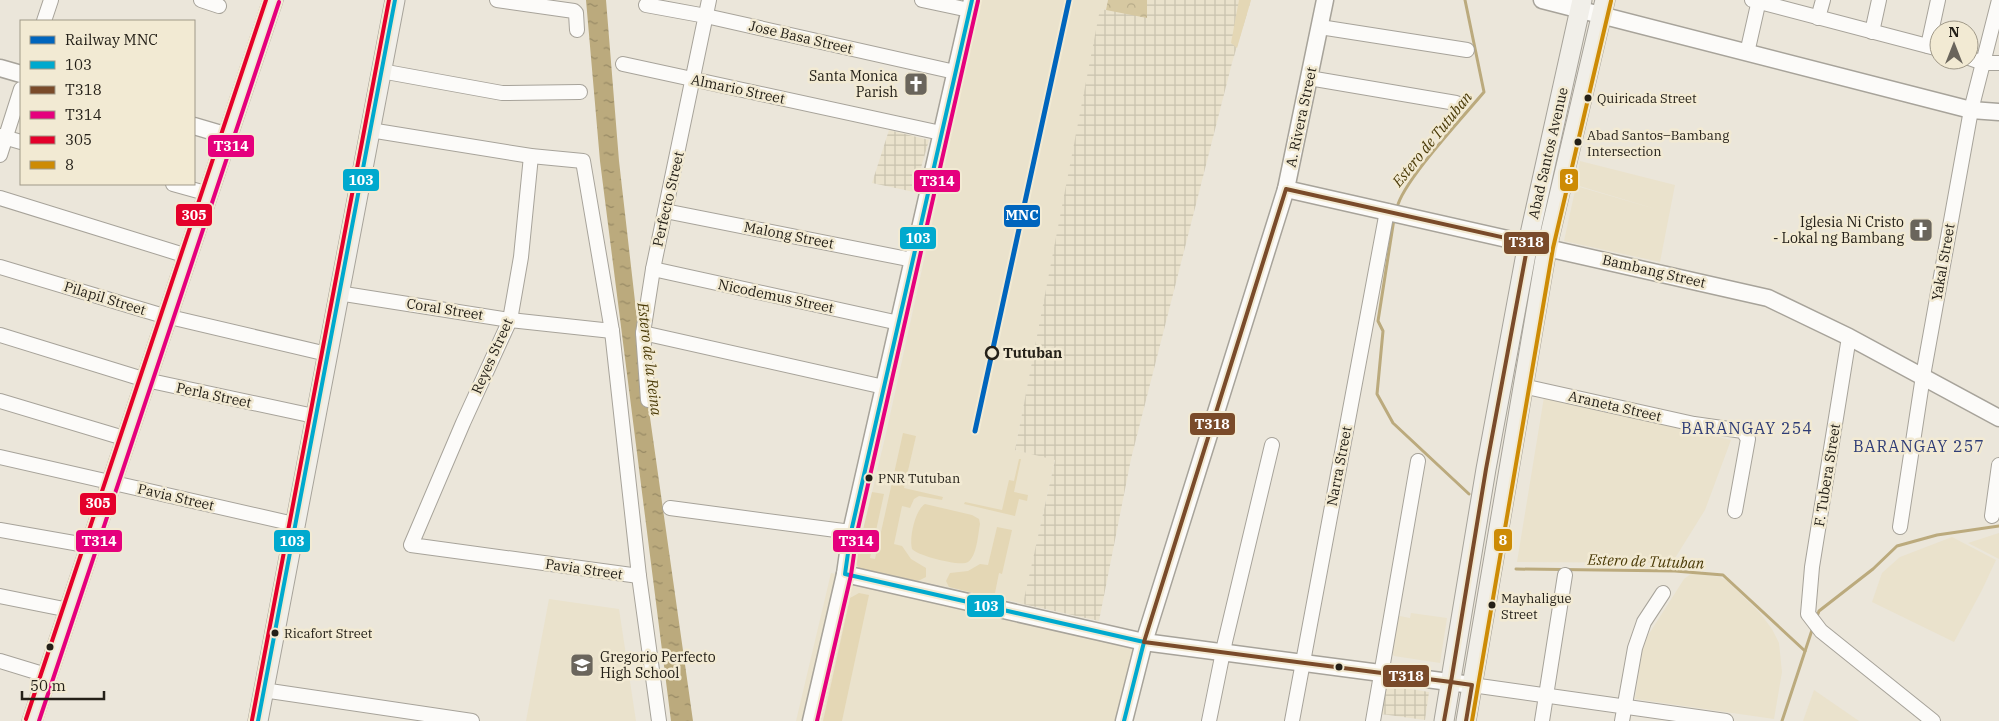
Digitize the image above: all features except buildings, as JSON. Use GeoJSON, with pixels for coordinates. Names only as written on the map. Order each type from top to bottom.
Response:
{"type":"FeatureCollection","features":[{"type":"Feature","properties":{"kind":"main road"},"geometry":{"type":"LineString","coordinates":[[32,721],[272,0]]}},
{"type":"Feature","properties":{"kind":"main road"},"geometry":{"type":"LineString","coordinates":[[258,721],[314,416],[370,130],[387,72],[395,0]]}},
{"type":"Feature","properties":{"kind":"main road","name":"Abad Santos Avenue"},"geometry":{"type":"LineString","coordinates":[[1444,721],[1486,469],[1528,243],[1581,5]]}},
{"type":"Feature","properties":{"kind":"main road","name":"Abad Santos Avenue"},"geometry":{"type":"LineString","coordinates":[[1466,721],[1547,247],[1603,8]]}},
{"type":"Feature","properties":{"kind":"street"},"geometry":{"type":"LineString","coordinates":[[44,20],[51,0]]}},
{"type":"Feature","properties":{"kind":"street"},"geometry":{"type":"LineString","coordinates":[[201,0],[220,6]]}},
{"type":"Feature","properties":{"kind":"street"},"geometry":{"type":"LineString","coordinates":[[497,0],[574,11],[576,13],[577,30]]}},
{"type":"Feature","properties":{"kind":"street","name":"Perfecto Street"},"geometry":{"type":"LineString","coordinates":[[648,400],[643,333],[652,269],[709,0]]}},
{"type":"Feature","properties":{"kind":"street"},"geometry":{"type":"LineString","coordinates":[[811,721],[845,574],[851,532],[971,5],[922,0]]}},
{"type":"Feature","properties":{"kind":"street","name":"A. Rivera Street"},"geometry":{"type":"LineString","coordinates":[[1124,721],[1144,642],[1286,189],[1325,0]]}},
{"type":"Feature","properties":{"kind":"street"},"geometry":{"type":"LineString","coordinates":[[1542,0],[1603,8],[1747,53],[1970,110],[1999,112]]}},
{"type":"Feature","properties":{"kind":"street"},"geometry":{"type":"LineString","coordinates":[[1818,18],[1823,0]]}},
{"type":"Feature","properties":{"kind":"street"},"geometry":{"type":"LineString","coordinates":[[1872,32],[1879,0]]}},
{"type":"Feature","properties":{"kind":"street"},"geometry":{"type":"LineString","coordinates":[[1936,20],[1938,0]]}},
{"type":"Feature","properties":{"kind":"street","name":"Yakal Street"},"geometry":{"type":"LineString","coordinates":[[1900,527],[1923,376],[1970,110],[1999,0]]}},
{"type":"Feature","properties":{"kind":"street"},"geometry":{"type":"LineString","coordinates":[[1747,53],[1757,1],[1929,46]]}},
{"type":"Feature","properties":{"kind":"street","name":"Jose Basa Street"},"geometry":{"type":"LineString","coordinates":[[646,5],[706,16],[955,72]]}},
{"type":"Feature","properties":{"kind":"street"},"geometry":{"type":"LineString","coordinates":[[1320,27],[1467,50]]}},
{"type":"Feature","properties":{"kind":"street"},"geometry":{"type":"LineString","coordinates":[[1979,61],[1999,63]]}},
{"type":"Feature","properties":{"kind":"street","name":"Almario Street"},"geometry":{"type":"LineString","coordinates":[[623,64],[941,134]]}},
{"type":"Feature","properties":{"kind":"street"},"geometry":{"type":"LineString","coordinates":[[0,68],[20,74]]}},
{"type":"Feature","properties":{"kind":"street"},"geometry":{"type":"LineString","coordinates":[[387,72],[502,93],[580,92]]}},
{"type":"Feature","properties":{"kind":"street"},"geometry":{"type":"LineString","coordinates":[[1309,78],[1456,103]]}},
{"type":"Feature","properties":{"kind":"street"},"geometry":{"type":"LineString","coordinates":[[0,155],[3,137],[20,92]]}},
{"type":"Feature","properties":{"kind":"street"},"geometry":{"type":"LineString","coordinates":[[195,126],[228,136]]}},
{"type":"Feature","properties":{"kind":"street"},"geometry":{"type":"LineString","coordinates":[[370,130],[532,156],[583,161],[612,331],[639,576],[659,721]]}},
{"type":"Feature","properties":{"kind":"street"},"geometry":{"type":"LineString","coordinates":[[3,137],[20,142]]}},
{"type":"Feature","properties":{"kind":"street","name":"Reyes Street"},"geometry":{"type":"LineString","coordinates":[[411,545],[463,423],[510,320],[520,257],[532,156]]}},
{"type":"Feature","properties":{"kind":"street"},"geometry":{"type":"LineString","coordinates":[[177,185],[209,194]]}},
{"type":"Feature","properties":{"kind":"street","name":"Bambang Street"},"geometry":{"type":"LineString","coordinates":[[1286,189],[1768,298],[1849,336],[1999,418]]}},
{"type":"Feature","properties":{"kind":"street"},"geometry":{"type":"LineString","coordinates":[[0,198],[187,256]]}},
{"type":"Feature","properties":{"kind":"street","name":"Malong Street"},"geometry":{"type":"LineString","coordinates":[[664,211],[913,260]]}},
{"type":"Feature","properties":{"kind":"street","name":"Narra Street"},"geometry":{"type":"LineString","coordinates":[[1292,721],[1302,662],[1394,212]]}},
{"type":"Feature","properties":{"kind":"street","name":"Pilapil Street"},"geometry":{"type":"LineString","coordinates":[[0,267],[167,316],[327,354]]}},
{"type":"Feature","properties":{"kind":"street","name":"Nicodemus Street"},"geometry":{"type":"LineString","coordinates":[[652,269],[899,323]]}},
{"type":"Feature","properties":{"kind":"street","name":"Coral Street"},"geometry":{"type":"LineString","coordinates":[[338,293],[510,320],[612,331]]}},
{"type":"Feature","properties":{"kind":"street"},"geometry":{"type":"LineString","coordinates":[[643,333],[884,387]]}},
{"type":"Feature","properties":{"kind":"street","name":"Perla Street"},"geometry":{"type":"LineString","coordinates":[[0,335],[146,380],[314,416]]}},
{"type":"Feature","properties":{"kind":"street","name":"F. Tubera Street"},"geometry":{"type":"LineString","coordinates":[[1849,336],[1812,567],[1808,614],[1821,631],[1933,721]]}},
{"type":"Feature","properties":{"kind":"street","name":"Araneta Street"},"geometry":{"type":"LineString","coordinates":[[1523,386],[1694,424],[1743,432],[1748,439],[1735,511]]}},
{"type":"Feature","properties":{"kind":"street"},"geometry":{"type":"LineString","coordinates":[[0,401],[127,439]]}},
{"type":"Feature","properties":{"kind":"street"},"geometry":{"type":"LineString","coordinates":[[1209,721],[1222,652],[1272,446]]}},
{"type":"Feature","properties":{"kind":"street","name":"Pavia Street"},"geometry":{"type":"LineString","coordinates":[[0,456],[294,524]]}},
{"type":"Feature","properties":{"kind":"street"},"geometry":{"type":"LineString","coordinates":[[1374,721],[1418,461]]}},
{"type":"Feature","properties":{"kind":"street"},"geometry":{"type":"LineString","coordinates":[[1992,516],[1999,465]]}},
{"type":"Feature","properties":{"kind":"street"},"geometry":{"type":"LineString","coordinates":[[670,508],[851,532]]}},
{"type":"Feature","properties":{"kind":"street"},"geometry":{"type":"LineString","coordinates":[[0,530],[90,546]]}},
{"type":"Feature","properties":{"kind":"street","name":"Pavia Street"},"geometry":{"type":"LineString","coordinates":[[411,545],[639,576]]}},
{"type":"Feature","properties":{"kind":"street"},"geometry":{"type":"LineString","coordinates":[[845,574],[1144,642],[1472,684],[1546,697],[1625,706],[1726,721]]}},
{"type":"Feature","properties":{"kind":"street"},"geometry":{"type":"LineString","coordinates":[[1542,721],[1565,575]]}},
{"type":"Feature","properties":{"kind":"street"},"geometry":{"type":"LineString","coordinates":[[1622,721],[1635,648],[1644,622],[1663,593]]}},
{"type":"Feature","properties":{"kind":"street"},"geometry":{"type":"LineString","coordinates":[[0,596],[69,610]]}},
{"type":"Feature","properties":{"kind":"street"},"geometry":{"type":"LineString","coordinates":[[0,661],[46,675]]}},
{"type":"Feature","properties":{"kind":"street"},"geometry":{"type":"LineString","coordinates":[[263,690],[472,721]]}},
{"type":"Feature","properties":{"kind":"shaded area"},"geometry":{"type":"Polygon","coordinates":[[[981,0],[1108,0],[1106,10],[1101,9],[1015,450],[1055,459],[1024,601],[1020,603],[859,568],[855,564],[887,429],[981,0]]]}},
{"type":"Feature","properties":{"kind":"shaded area"},"geometry":{"type":"Polygon","coordinates":[[[1108,0],[1251,0],[1232,63],[1131,459],[1099,621],[1018,603],[1023,602],[1024,599],[1055,460],[1015,450],[1100,9],[1106,10],[1108,0]]]}},
{"type":"Feature","properties":{"kind":"shaded area"},"geometry":{"type":"Polygon","coordinates":[[[1239,0],[1251,0],[1237,48],[1231,43],[1239,0]]]}},
{"type":"Feature","properties":{"kind":"shaded area"},"geometry":{"type":"Polygon","coordinates":[[[889,130],[929,140],[914,192],[872,183],[889,130]]]}},
{"type":"Feature","properties":{"kind":"shaded area"},"geometry":{"type":"Polygon","coordinates":[[[1580,161],[1675,185],[1660,262],[1564,241],[1576,186],[1659,210],[1576,185],[1580,161]]]}},
{"type":"Feature","properties":{"kind":"shaded area"},"geometry":{"type":"Polygon","coordinates":[[[1544,397],[1731,440],[1705,510],[1672,563],[1517,562],[1544,397]]]}},
{"type":"Feature","properties":{"kind":"shaded area"},"geometry":{"type":"Polygon","coordinates":[[[903,433],[916,436],[904,488],[943,497],[942,500],[919,496],[914,499],[910,508],[902,506],[894,544],[902,546],[911,559],[926,568],[926,577],[918,581],[859,568],[855,564],[872,492],[884,494],[870,558],[875,559],[903,433]]]}},
{"type":"Feature","properties":{"kind":"shaded area"},"geometry":{"type":"Polygon","coordinates":[[[1019,459],[1021,459],[1014,492],[1028,495],[1027,501],[1019,499],[1015,516],[964,504],[965,502],[1002,510],[1009,480],[1014,481],[1019,459]]]}},
{"type":"Feature","properties":{"kind":"shaded area"},"geometry":{"type":"Polygon","coordinates":[[[925,504],[972,515],[979,519],[978,539],[973,555],[968,562],[957,563],[940,560],[922,555],[912,549],[911,538],[916,518],[921,507],[925,504]]]}},
{"type":"Feature","properties":{"kind":"shaded area"},"geometry":{"type":"Polygon","coordinates":[[[997,527],[1012,530],[1002,574],[999,573],[994,598],[949,587],[946,581],[950,573],[968,571],[980,564],[988,565],[997,527]]]}},
{"type":"Feature","properties":{"kind":"shaded area"},"geometry":{"type":"Polygon","coordinates":[[[1999,533],[1999,559],[1968,543],[1999,533]]]}},
{"type":"Feature","properties":{"kind":"shaded area"},"geometry":{"type":"Polygon","coordinates":[[[1952,537],[1996,560],[1954,642],[1872,602],[1882,573],[1900,557],[1952,537]]]}},
{"type":"Feature","properties":{"kind":"shaded area"},"geometry":{"type":"Polygon","coordinates":[[[831,573],[1141,644],[1123,721],[796,721],[831,573]]]}},
{"type":"Feature","properties":{"kind":"shaded area"},"geometry":{"type":"Polygon","coordinates":[[[1692,573],[1720,577],[1726,580],[1760,613],[1772,629],[1779,643],[1782,672],[1774,719],[1635,699],[1642,649],[1647,637],[1684,579],[1692,573]]]}},
{"type":"Feature","properties":{"kind":"shaded area"},"geometry":{"type":"Polygon","coordinates":[[[859,593],[869,595],[842,721],[823,721],[850,598],[859,593]]]}},
{"type":"Feature","properties":{"kind":"shaded area","name":"Gregorio Perfecto High School"},"geometry":{"type":"Polygon","coordinates":[[[549,599],[619,609],[636,721],[526,721],[549,599]]]}},
{"type":"Feature","properties":{"kind":"shaded area"},"geometry":{"type":"Polygon","coordinates":[[[1411,613],[1447,618],[1440,663],[1394,656],[1390,651],[1395,615],[1410,618],[1411,613]]]}},
{"type":"Feature","properties":{"kind":"shaded area"},"geometry":{"type":"Polygon","coordinates":[[[1385,685],[1429,692],[1425,720],[1381,714],[1385,685]]]}},
{"type":"Feature","properties":{"kind":"shaded area"},"geometry":{"type":"Polygon","coordinates":[[[1814,690],[1859,721],[1803,721],[1814,690]]]}},
{"type":"Feature","properties":{"kind":"green space"},"geometry":{"type":"Polygon","coordinates":[[[1108,0],[1147,0],[1147,18],[1106,10],[1108,0]]]}},
{"type":"Feature","properties":{"kind":"water"},"geometry":{"type":"Polygon","coordinates":[[[586,0],[606,0],[619,161],[641,354],[693,721],[671,721],[600,161],[586,0]]]}},
{"type":"Feature","properties":{"kind":"waterway","name":"Estero de Tutuban"},"geometry":{"type":"LineString","coordinates":[[1397,208],[1401,197],[1421,166],[1484,92],[1465,0]]}},
{"type":"Feature","properties":{"kind":"waterway","name":"Estero de Tutuban"},"geometry":{"type":"LineString","coordinates":[[1394,219],[1378,321],[1383,331],[1377,394],[1393,423],[1469,494]]}},
{"type":"Feature","properties":{"kind":"waterway"},"geometry":{"type":"LineString","coordinates":[[1816,619],[1819,611],[1873,569],[1897,546],[1937,535],[1999,526]]}},
{"type":"Feature","properties":{"kind":"waterway","name":"Estero de Tutuban"},"geometry":{"type":"LineString","coordinates":[[1516,569],[1675,571],[1723,575],[1805,651]]}},
{"type":"Feature","properties":{"kind":"waterway"},"geometry":{"type":"LineString","coordinates":[[1782,721],[1813,627]]}},
{"type":"Feature","properties":{"kind":"rail line","name":"MNC"},"geometry":{"type":"LineString","coordinates":[[975,431],[1069,0]]}},
{"type":"Feature","properties":{"kind":"transit line","name":"305"},"geometry":{"type":"LineString","coordinates":[[26,719],[266,0]]}},
{"type":"Feature","properties":{"kind":"transit line","name":"305"},"geometry":{"type":"LineString","coordinates":[[252,720],[389,0]]}},
{"type":"Feature","properties":{"kind":"transit line","name":"103"},"geometry":{"type":"LineString","coordinates":[[258,721],[395,0]]}},
{"type":"Feature","properties":{"kind":"transit line","name":"103"},"geometry":{"type":"LineString","coordinates":[[972,0],[851,532],[845,574],[1144,642],[1124,721]]}},
{"type":"Feature","properties":{"kind":"transit line","name":"T314"},"geometry":{"type":"LineString","coordinates":[[817,721],[851,575],[857,533],[978,1]]}},
{"type":"Feature","properties":{"kind":"transit line","name":"8"},"geometry":{"type":"LineString","coordinates":[[1472,721],[1553,248],[1611,1]]}},
{"type":"Feature","properties":{"kind":"transit line","name":"T314"},"geometry":{"type":"LineString","coordinates":[[39,721],[279,2]]}},
{"type":"Feature","properties":{"kind":"transit line","name":"T318"},"geometry":{"type":"LineString","coordinates":[[1286,189],[1528,243],[1486,469],[1451,682],[1144,642],[1286,189]]}},
{"type":"Feature","properties":{"kind":"transit line","name":"T318"},"geometry":{"type":"LineString","coordinates":[[1444,721],[1451,682]]}},
{"type":"Feature","properties":{"kind":"transit line","name":"T318"},"geometry":{"type":"LineString","coordinates":[[1451,682],[1472,685],[1466,721]]}},
{"type":"Feature","properties":{"kind":"place","name":"Santa Monica Parish"},"geometry":{"type":"Point","coordinates":[916,84]}},
{"type":"Feature","properties":{"kind":"place","name":"Quiricada Street"},"geometry":{"type":"Point","coordinates":[1588,98]}},
{"type":"Feature","properties":{"kind":"place","name":"Abad Santos–Bambang Intersection"},"geometry":{"type":"Point","coordinates":[1578,142]}},
{"type":"Feature","properties":{"kind":"place","name":"Iglesia Ni Cristo - Lokal ng Bambang"},"geometry":{"type":"Point","coordinates":[1921,230]}},
{"type":"Feature","properties":{"kind":"place","name":"Tutuban"},"geometry":{"type":"Point","coordinates":[992,353]}},
{"type":"Feature","properties":{"kind":"place","name":"PNR Tutuban"},"geometry":{"type":"Point","coordinates":[869,478]}},
{"type":"Feature","properties":{"kind":"place","name":"Mayhaligue Street"},"geometry":{"type":"Point","coordinates":[1492,605]}},
{"type":"Feature","properties":{"kind":"place","name":"Ricafort Street"},"geometry":{"type":"Point","coordinates":[275,633]}},
{"type":"Feature","properties":{"kind":"place","name":"Gregorio Perfecto High School"},"geometry":{"type":"Point","coordinates":[582,665]}},
{"type":"Feature","properties":{"kind":"district","name":"BARANGAY 254"},"geometry":{"type":"Point","coordinates":[1747,428]}},
{"type":"Feature","properties":{"kind":"district","name":"BARANGAY 257"},"geometry":{"type":"Point","coordinates":[1919,446]}},
{"type":"Feature","properties":{"kind":"water label","name":"Estero de la Reina"},"geometry":{"type":"Point","coordinates":[650,359]}}]}
